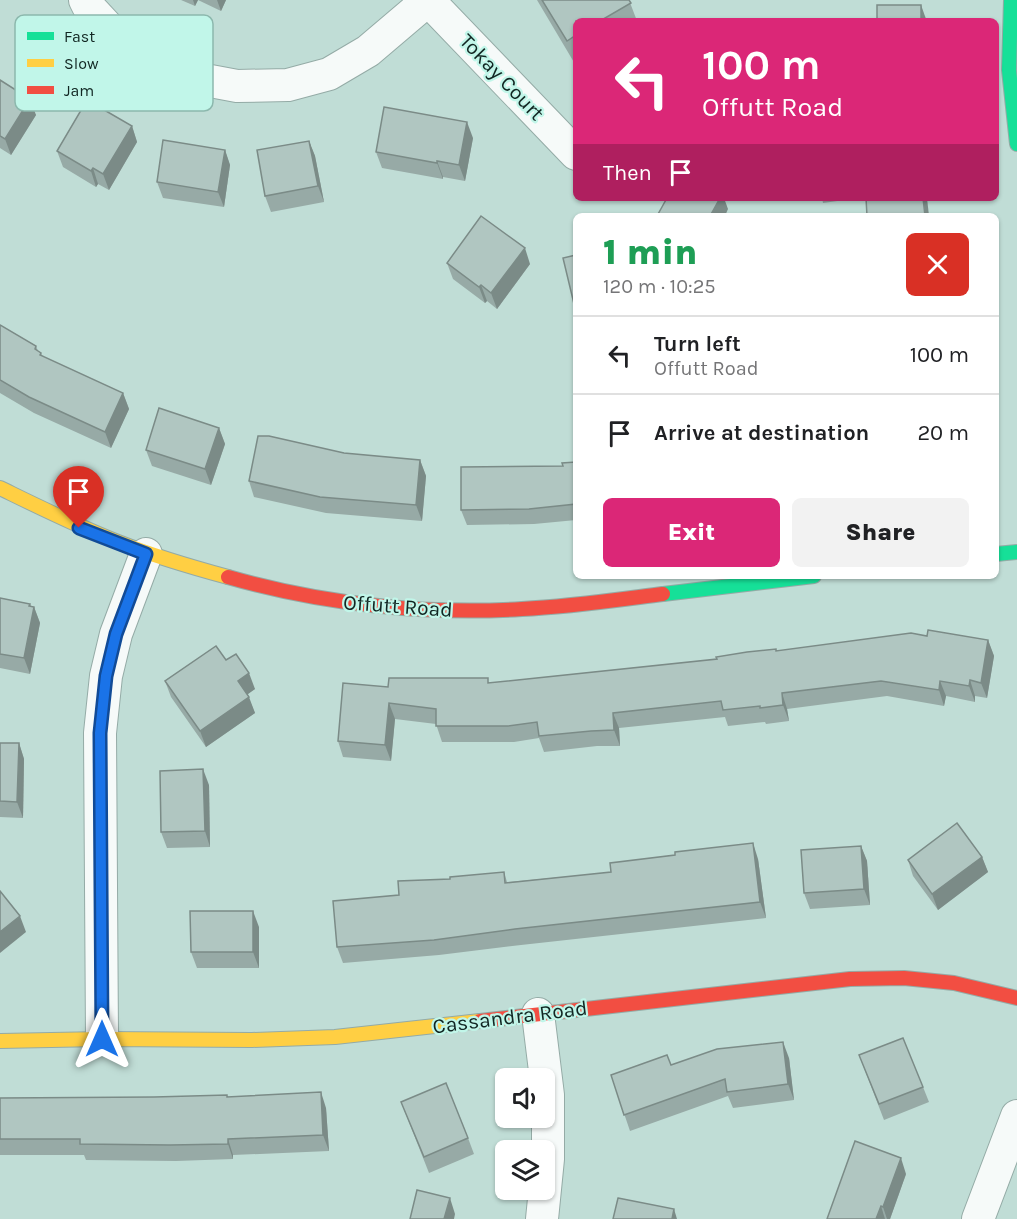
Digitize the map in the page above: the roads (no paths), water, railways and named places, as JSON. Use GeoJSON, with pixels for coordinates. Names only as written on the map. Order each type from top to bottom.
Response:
{"type":"FeatureCollection","features":[{"type":"Feature","properties":{"kind":"street"},"geometry":{"type":"LineString","coordinates":[[85,0],[96,15]]}},
{"type":"Feature","properties":{"kind":"street"},"geometry":{"type":"LineString","coordinates":[[213,82],[237,86],[288,85],[328,74],[369,51],[428,0]]}},
{"type":"Feature","properties":{"kind":"street","name":"Tokay Court"},"geometry":{"type":"LineString","coordinates":[[428,0],[573,151]]}},
{"type":"Feature","properties":{"kind":"street"},"geometry":{"type":"LineString","coordinates":[[1011,0],[1010,70],[1017,143]]}},
{"type":"Feature","properties":{"kind":"street","name":"Offutt Road"},"geometry":{"type":"LineString","coordinates":[[0,489],[79,528],[146,554],[269,588],[392,608],[449,611],[508,610],[787,579]]}},
{"type":"Feature","properties":{"kind":"street"},"geometry":{"type":"LineString","coordinates":[[999,554],[1017,552]]}},
{"type":"Feature","properties":{"kind":"street"},"geometry":{"type":"LineString","coordinates":[[102,1039],[100,733],[106,676],[116,634],[146,554]]}},
{"type":"Feature","properties":{"kind":"street","name":"Cassandra Road"},"geometry":{"type":"LineString","coordinates":[[0,1041],[252,1040],[335,1037],[850,979],[904,978],[954,983],[1017,998]]}},
{"type":"Feature","properties":{"kind":"street"},"geometry":{"type":"LineString","coordinates":[[538,1014],[548,1095],[548,1160],[542,1219]]}},
{"type":"Feature","properties":{"kind":"street"},"geometry":{"type":"LineString","coordinates":[[978,1219],[1017,1116]]}}]}
